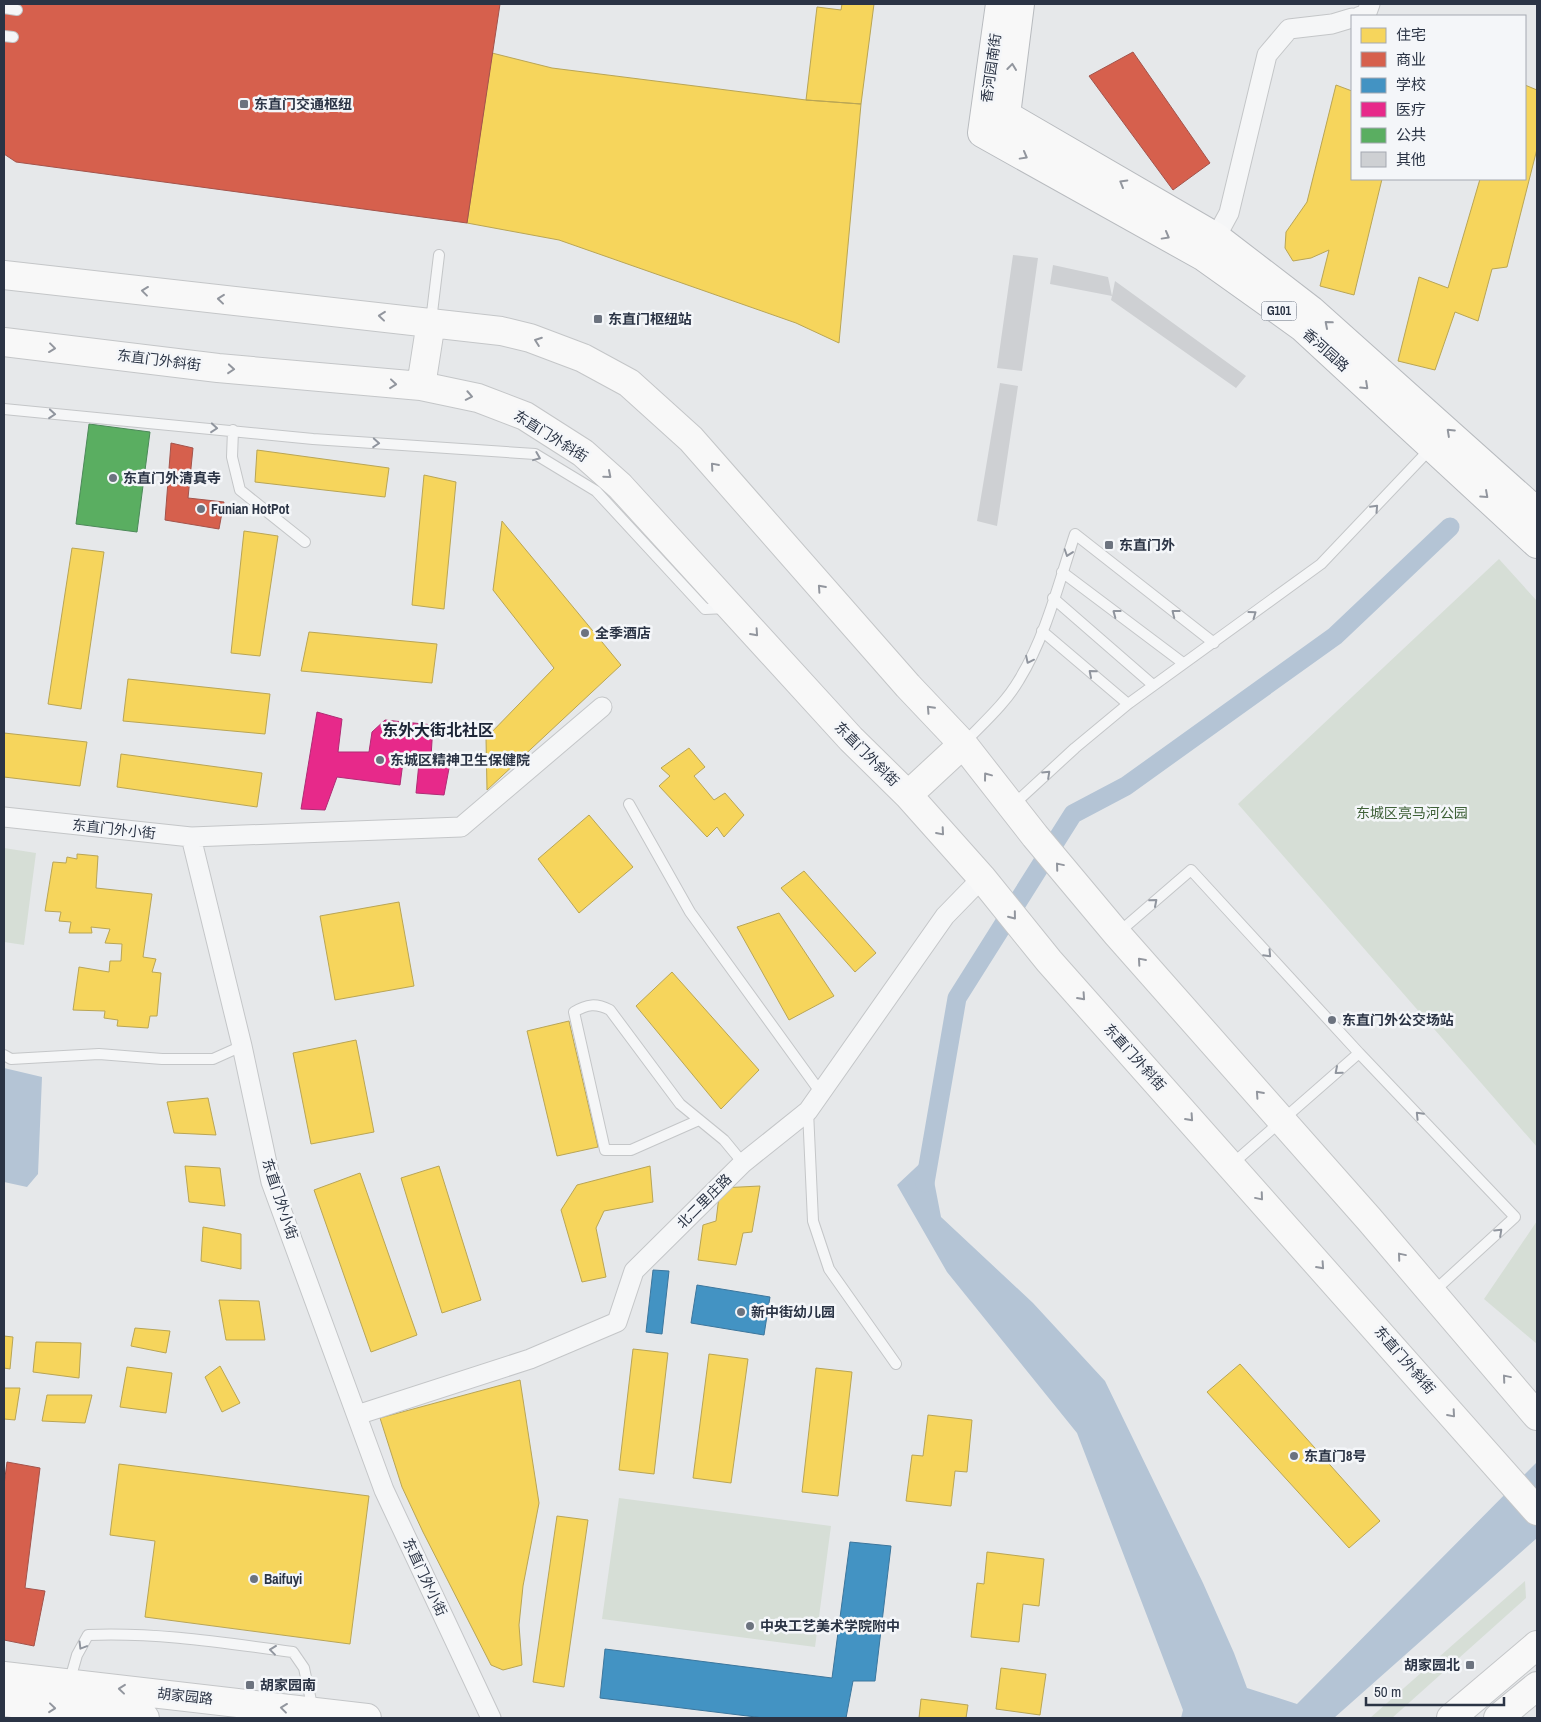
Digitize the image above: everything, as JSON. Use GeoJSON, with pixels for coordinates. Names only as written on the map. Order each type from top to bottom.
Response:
{"type":"FeatureCollection","features":[{"type":"Feature","properties":{"kind":"main road","name":"香河园南街"},"geometry":{"type":"LineString","coordinates":[[982,133],[1000,4]]}},
{"type":"Feature","properties":{"kind":"main road","name":"香河园南街"},"geometry":{"type":"LineString","coordinates":[[1006,115],[1020,4]]}},
{"type":"Feature","properties":{"kind":"main road","name":"香河园路"},"geometry":{"type":"LineString","coordinates":[[1006,115],[1216,237],[1311,310],[1537,512]]}},
{"type":"Feature","properties":{"kind":"main road","name":"香河园路"},"geometry":{"type":"LineString","coordinates":[[982,133],[1204,257],[1302,327],[1537,544]]}},
{"type":"Feature","properties":{"kind":"main road"},"geometry":{"type":"LineString","coordinates":[[4,275],[501,331],[530,338],[583,358],[629,384],[691,439],[908,686],[964,744],[1011,807],[1117,934],[1432,1293],[1537,1416]]}},
{"type":"Feature","properties":{"kind":"main road"},"geometry":{"type":"LineString","coordinates":[[421,386],[431,322]]}},
{"type":"Feature","properties":{"kind":"main road","name":"东直门外斜街"},"geometry":{"type":"LineString","coordinates":[[4,342],[218,368],[421,386],[478,398],[525,416],[583,453],[620,486],[851,739],[908,795],[982,878],[1049,961],[1537,1511]]}},
{"type":"Feature","properties":{"kind":"main road"},"geometry":{"type":"LineString","coordinates":[[908,795],[964,744]]}},
{"type":"Feature","properties":{"kind":"main road"},"geometry":{"type":"LineString","coordinates":[[1451,1718],[1537,1645]]}},
{"type":"Feature","properties":{"kind":"main road","name":"胡家园路"},"geometry":{"type":"LineString","coordinates":[[4,1676],[367,1718]]}},
{"type":"Feature","properties":{"kind":"main road"},"geometry":{"type":"LineString","coordinates":[[1498,1718],[1537,1686]]}},
{"type":"Feature","properties":{"kind":"main road","name":"胡家园路"},"geometry":{"type":"LineString","coordinates":[[4,1702],[145,1718]]}},
{"type":"Feature","properties":{"kind":"street"},"geometry":{"type":"LineString","coordinates":[[1216,237],[1229,214],[1267,55],[1289,29],[1332,24],[1351,18]]}},
{"type":"Feature","properties":{"kind":"street"},"geometry":{"type":"LineString","coordinates":[[191,838],[461,827],[602,707]]}},
{"type":"Feature","properties":{"kind":"street","name":"东直门外小街"},"geometry":{"type":"LineString","coordinates":[[4,817],[191,838],[242,1046],[272,1182],[384,1490],[491,1718]]}},
{"type":"Feature","properties":{"kind":"street","name":"北二里庄路"},"geometry":{"type":"LineString","coordinates":[[357,1415],[530,1359],[617,1322],[634,1271],[742,1162],[808,1111],[945,916],[982,878]]}},
{"type":"Feature","properties":{"kind":"lane"},"geometry":{"type":"LineString","coordinates":[[4,8],[17,10]]}},
{"type":"Feature","properties":{"kind":"lane"},"geometry":{"type":"LineString","coordinates":[[431,322],[440,255]]}},
{"type":"Feature","properties":{"kind":"lane"},"geometry":{"type":"LineString","coordinates":[[4,409],[313,439],[535,454],[596,491],[706,609],[733,608]]}},
{"type":"Feature","properties":{"kind":"lane"},"geometry":{"type":"LineString","coordinates":[[233,430],[232,457],[240,490],[265,508],[305,542]]}},
{"type":"Feature","properties":{"kind":"lane"},"geometry":{"type":"LineString","coordinates":[[1011,807],[1075,748],[1128,704],[1321,564],[1432,447]]}},
{"type":"Feature","properties":{"kind":"lane"},"geometry":{"type":"LineString","coordinates":[[964,744],[1006,698],[1020,679],[1042,631],[1075,534],[1214,643]]}},
{"type":"Feature","properties":{"kind":"lane"},"geometry":{"type":"LineString","coordinates":[[1062,572],[1184,663]]}},
{"type":"Feature","properties":{"kind":"lane"},"geometry":{"type":"LineString","coordinates":[[1052,598],[1153,685]]}},
{"type":"Feature","properties":{"kind":"lane"},"geometry":{"type":"LineString","coordinates":[[1042,631],[1128,704]]}},
{"type":"Feature","properties":{"kind":"lane"},"geometry":{"type":"LineString","coordinates":[[628,804],[690,912],[820,1093]]}},
{"type":"Feature","properties":{"kind":"lane"},"geometry":{"type":"LineString","coordinates":[[1117,934],[1191,870],[1359,1052],[1515,1216],[1432,1293]]}},
{"type":"Feature","properties":{"kind":"lane"},"geometry":{"type":"LineString","coordinates":[[699,1120],[631,1150],[605,1150],[574,1012],[585,1005],[599,1004],[610,1010],[680,1104],[724,1140],[742,1162]]}},
{"type":"Feature","properties":{"kind":"lane"},"geometry":{"type":"LineString","coordinates":[[4,1055],[11,1060],[99,1054],[162,1059],[213,1059],[242,1046]]}},
{"type":"Feature","properties":{"kind":"lane"},"geometry":{"type":"LineString","coordinates":[[1232,1165],[1359,1052]]}},
{"type":"Feature","properties":{"kind":"lane"},"geometry":{"type":"LineString","coordinates":[[808,1111],[813,1221],[829,1269],[896,1364]]}},
{"type":"Feature","properties":{"kind":"lane"},"geometry":{"type":"LineString","coordinates":[[69,1683],[77,1655],[88,1635],[118,1634],[224,1643],[293,1652],[304,1668],[313,1711]]}},
{"type":"Feature","properties":{"kind":"green space","name":"东城区亮马河公园"},"geometry":{"type":"Polygon","coordinates":[[[1499,559],[1537,601],[1537,1147],[1238,804],[1499,559]]]}},
{"type":"Feature","properties":{"kind":"green space"},"geometry":{"type":"Polygon","coordinates":[[[4,848],[36,853],[24,945],[4,942],[4,848]]]}},
{"type":"Feature","properties":{"kind":"green space"},"geometry":{"type":"Polygon","coordinates":[[[1537,1221],[1537,1344],[1484,1299],[1537,1221]]]}},
{"type":"Feature","properties":{"kind":"green space"},"geometry":{"type":"Polygon","coordinates":[[[619,1498],[831,1526],[815,1647],[602,1619],[619,1498]]]}},
{"type":"Feature","properties":{"kind":"green space"},"geometry":{"type":"Polygon","coordinates":[[[1525,1581],[1526,1598],[1392,1718],[1370,1718],[1525,1581]]]}},
{"type":"Feature","properties":{"kind":"water"},"geometry":{"type":"Polygon","coordinates":[[[4,1068],[42,1077],[38,1174],[27,1187],[4,1182],[4,1068]]]}},
{"type":"Feature","properties":{"kind":"water"},"geometry":{"type":"Polygon","coordinates":[[[929,1155],[941,1217],[1033,1303],[1105,1381],[1203,1583],[1234,1653],[1247,1688],[1297,1704],[1537,1462],[1537,1538],[1334,1718],[1181,1718],[1183,1710],[1077,1433],[947,1272],[897,1185],[929,1155]]]}},
{"type":"Feature","properties":{"kind":"building: 住宅"},"geometry":{"type":"Polygon","coordinates":[[[842,4],[874,4],[861,104],[806,100],[817,7],[841,10],[842,4]]]}},
{"type":"Feature","properties":{"kind":"building: 住宅"},"geometry":{"type":"Polygon","coordinates":[[[492,53],[552,68],[806,100],[861,104],[839,343],[796,323],[559,240],[467,223],[492,53]]]}},
{"type":"Feature","properties":{"kind":"building: 住宅"},"geometry":{"type":"Polygon","coordinates":[[[1336,85],[1351,91],[1351,180],[1382,180],[1354,295],[1320,286],[1329,250],[1311,258],[1293,261],[1285,248],[1286,232],[1307,202],[1336,85]]]}},
{"type":"Feature","properties":{"kind":"building: 住宅"},"geometry":{"type":"Polygon","coordinates":[[[1526,85],[1537,90],[1537,149],[1507,267],[1492,269],[1478,321],[1455,312],[1435,370],[1398,361],[1419,277],[1448,288],[1480,180],[1526,180],[1526,85]]]}},
{"type":"Feature","properties":{"kind":"building: 住宅"},"geometry":{"type":"Polygon","coordinates":[[[257,450],[389,468],[385,497],[255,482],[257,450]]]}},
{"type":"Feature","properties":{"kind":"building: 住宅"},"geometry":{"type":"Polygon","coordinates":[[[424,475],[456,482],[444,609],[412,605],[424,475]]]}},
{"type":"Feature","properties":{"kind":"building: 住宅"},"geometry":{"type":"Polygon","coordinates":[[[502,521],[621,665],[487,790],[486,738],[554,668],[493,590],[502,521]]]}},
{"type":"Feature","properties":{"kind":"building: 住宅"},"geometry":{"type":"Polygon","coordinates":[[[244,531],[278,536],[260,656],[231,653],[244,531]]]}},
{"type":"Feature","properties":{"kind":"building: 住宅"},"geometry":{"type":"Polygon","coordinates":[[[72,548],[104,552],[81,709],[48,704],[72,548]]]}},
{"type":"Feature","properties":{"kind":"building: 住宅"},"geometry":{"type":"Polygon","coordinates":[[[309,632],[437,644],[432,683],[301,671],[309,632]]]}},
{"type":"Feature","properties":{"kind":"building: 住宅"},"geometry":{"type":"Polygon","coordinates":[[[128,679],[270,694],[265,734],[123,721],[128,679]]]}},
{"type":"Feature","properties":{"kind":"building: 住宅"},"geometry":{"type":"Polygon","coordinates":[[[4,733],[87,742],[80,786],[4,777],[4,733]]]}},
{"type":"Feature","properties":{"kind":"building: 住宅"},"geometry":{"type":"Polygon","coordinates":[[[689,748],[705,767],[694,776],[714,800],[725,793],[744,815],[724,837],[717,827],[707,837],[659,786],[670,776],[661,768],[689,748]]]}},
{"type":"Feature","properties":{"kind":"building: 住宅"},"geometry":{"type":"Polygon","coordinates":[[[121,754],[262,773],[257,807],[117,787],[121,754]]]}},
{"type":"Feature","properties":{"kind":"building: 住宅"},"geometry":{"type":"Polygon","coordinates":[[[589,815],[633,867],[579,913],[538,859],[589,815]]]}},
{"type":"Feature","properties":{"kind":"building: 住宅"},"geometry":{"type":"Polygon","coordinates":[[[77,854],[98,856],[96,888],[152,894],[143,957],[156,959],[152,972],[161,973],[157,1016],[150,1016],[148,1028],[117,1026],[118,1020],[104,1018],[105,1011],[73,1010],[79,967],[109,972],[110,961],[121,961],[122,944],[105,943],[110,929],[91,927],[92,933],[69,933],[71,922],[59,921],[61,912],[45,911],[53,862],[66,863],[67,857],[77,859],[77,854]]]}},
{"type":"Feature","properties":{"kind":"building: 住宅"},"geometry":{"type":"Polygon","coordinates":[[[804,871],[876,953],[855,972],[781,888],[804,871]]]}},
{"type":"Feature","properties":{"kind":"building: 住宅"},"geometry":{"type":"Polygon","coordinates":[[[399,902],[414,986],[335,1000],[320,916],[399,902]]]}},
{"type":"Feature","properties":{"kind":"building: 住宅"},"geometry":{"type":"Polygon","coordinates":[[[779,913],[834,996],[789,1020],[737,927],[779,913]]]}},
{"type":"Feature","properties":{"kind":"building: 住宅"},"geometry":{"type":"Polygon","coordinates":[[[672,972],[759,1070],[721,1109],[636,1006],[672,972]]]}},
{"type":"Feature","properties":{"kind":"building: 住宅"},"geometry":{"type":"Polygon","coordinates":[[[569,1021],[598,1147],[557,1156],[527,1031],[569,1021]]]}},
{"type":"Feature","properties":{"kind":"building: 住宅"},"geometry":{"type":"Polygon","coordinates":[[[356,1040],[374,1132],[311,1144],[293,1053],[356,1040]]]}},
{"type":"Feature","properties":{"kind":"building: 住宅"},"geometry":{"type":"Polygon","coordinates":[[[208,1098],[216,1135],[174,1133],[167,1102],[208,1098]]]}},
{"type":"Feature","properties":{"kind":"building: 住宅"},"geometry":{"type":"Polygon","coordinates":[[[185,1166],[220,1168],[225,1206],[189,1202],[185,1166]]]}},
{"type":"Feature","properties":{"kind":"building: 住宅"},"geometry":{"type":"Polygon","coordinates":[[[439,1166],[481,1300],[442,1313],[401,1178],[439,1166]]]}},
{"type":"Feature","properties":{"kind":"building: 住宅"},"geometry":{"type":"Polygon","coordinates":[[[650,1166],[653,1202],[604,1211],[596,1228],[606,1277],[582,1282],[561,1210],[577,1185],[650,1166]]]}},
{"type":"Feature","properties":{"kind":"building: 住宅"},"geometry":{"type":"Polygon","coordinates":[[[360,1173],[417,1335],[371,1352],[314,1190],[360,1173]]]}},
{"type":"Feature","properties":{"kind":"building: 住宅"},"geometry":{"type":"Polygon","coordinates":[[[760,1186],[752,1232],[743,1233],[736,1265],[698,1260],[703,1225],[716,1221],[720,1188],[760,1186]]]}},
{"type":"Feature","properties":{"kind":"building: 住宅"},"geometry":{"type":"Polygon","coordinates":[[[203,1227],[241,1234],[241,1269],[201,1261],[203,1227]]]}},
{"type":"Feature","properties":{"kind":"building: 住宅"},"geometry":{"type":"Polygon","coordinates":[[[219,1300],[259,1301],[265,1340],[226,1340],[219,1300]]]}},
{"type":"Feature","properties":{"kind":"building: 住宅"},"geometry":{"type":"Polygon","coordinates":[[[135,1328],[170,1331],[166,1353],[131,1346],[135,1328]]]}},
{"type":"Feature","properties":{"kind":"building: 住宅"},"geometry":{"type":"Polygon","coordinates":[[[4,1336],[13,1337],[10,1369],[4,1368],[4,1336]]]}},
{"type":"Feature","properties":{"kind":"building: 住宅"},"geometry":{"type":"Polygon","coordinates":[[[36,1342],[81,1343],[79,1378],[33,1372],[36,1342]]]}},
{"type":"Feature","properties":{"kind":"building: 住宅"},"geometry":{"type":"Polygon","coordinates":[[[633,1349],[668,1353],[654,1474],[619,1470],[633,1349]]]}},
{"type":"Feature","properties":{"kind":"building: 住宅"},"geometry":{"type":"Polygon","coordinates":[[[709,1354],[748,1359],[731,1483],[693,1478],[709,1354]]]}},
{"type":"Feature","properties":{"kind":"building: 住宅","name":"东直门8号"},"geometry":{"type":"Polygon","coordinates":[[[1240,1364],[1380,1521],[1349,1548],[1207,1392],[1240,1364]]]}},
{"type":"Feature","properties":{"kind":"building: 住宅"},"geometry":{"type":"Polygon","coordinates":[[[220,1366],[240,1403],[222,1412],[205,1377],[220,1366]]]}},
{"type":"Feature","properties":{"kind":"building: 住宅"},"geometry":{"type":"Polygon","coordinates":[[[127,1367],[172,1373],[166,1413],[120,1407],[127,1367]]]}},
{"type":"Feature","properties":{"kind":"building: 住宅"},"geometry":{"type":"Polygon","coordinates":[[[816,1368],[852,1372],[838,1496],[802,1492],[816,1368]]]}},
{"type":"Feature","properties":{"kind":"building: 住宅"},"geometry":{"type":"Polygon","coordinates":[[[520,1380],[539,1503],[523,1586],[519,1625],[522,1665],[503,1670],[491,1665],[423,1532],[402,1487],[380,1418],[520,1380]]]}},
{"type":"Feature","properties":{"kind":"building: 住宅"},"geometry":{"type":"Polygon","coordinates":[[[4,1388],[20,1388],[15,1420],[4,1419],[4,1388]]]}},
{"type":"Feature","properties":{"kind":"building: 住宅"},"geometry":{"type":"Polygon","coordinates":[[[47,1395],[92,1395],[85,1423],[42,1421],[47,1395]]]}},
{"type":"Feature","properties":{"kind":"building: 住宅"},"geometry":{"type":"Polygon","coordinates":[[[928,1415],[972,1420],[967,1472],[955,1471],[951,1506],[906,1501],[912,1455],[923,1456],[928,1415]]]}},
{"type":"Feature","properties":{"kind":"building: 住宅","name":"Baifuyi"},"geometry":{"type":"Polygon","coordinates":[[[119,1464],[369,1496],[350,1644],[145,1617],[155,1541],[110,1535],[119,1464]]]}},
{"type":"Feature","properties":{"kind":"building: 住宅"},"geometry":{"type":"Polygon","coordinates":[[[557,1516],[588,1520],[564,1687],[533,1682],[557,1516]]]}},
{"type":"Feature","properties":{"kind":"building: 住宅"},"geometry":{"type":"Polygon","coordinates":[[[987,1552],[1044,1559],[1039,1606],[1023,1604],[1019,1642],[971,1637],[977,1583],[984,1584],[987,1552]]]}},
{"type":"Feature","properties":{"kind":"building: 住宅"},"geometry":{"type":"Polygon","coordinates":[[[1001,1668],[1046,1674],[1040,1715],[996,1709],[1001,1668]]]}},
{"type":"Feature","properties":{"kind":"building: 住宅"},"geometry":{"type":"Polygon","coordinates":[[[921,1699],[968,1705],[966,1718],[919,1718],[921,1699]]]}},
{"type":"Feature","properties":{"kind":"building: 商业","name":"东直门交通枢纽"},"geometry":{"type":"Polygon","coordinates":[[[4,4],[500,4],[467,223],[16,162],[4,154],[4,4]]]}},
{"type":"Feature","properties":{"kind":"building: 商业"},"geometry":{"type":"Polygon","coordinates":[[[1133,52],[1210,163],[1173,190],[1089,76],[1133,52]]]}},
{"type":"Feature","properties":{"kind":"building: 商业"},"geometry":{"type":"Polygon","coordinates":[[[171,443],[193,448],[188,498],[224,502],[219,529],[165,520],[171,443]]]}},
{"type":"Feature","properties":{"kind":"building: 商业"},"geometry":{"type":"Polygon","coordinates":[[[7,1462],[40,1468],[25,1588],[45,1591],[34,1646],[4,1640],[4,1485],[7,1462]]]}},
{"type":"Feature","properties":{"kind":"building: 学校"},"geometry":{"type":"Polygon","coordinates":[[[653,1270],[669,1271],[662,1334],[646,1332],[653,1270]]]}},
{"type":"Feature","properties":{"kind":"building: 学校"},"geometry":{"type":"Polygon","coordinates":[[[697,1285],[770,1297],[764,1335],[691,1323],[697,1285]]]}},
{"type":"Feature","properties":{"kind":"building: 学校"},"geometry":{"type":"Polygon","coordinates":[[[850,1542],[891,1546],[875,1681],[853,1681],[846,1718],[764,1718],[600,1698],[605,1649],[832,1678],[850,1542]]]}},
{"type":"Feature","properties":{"kind":"building: 医疗","name":"东城区精神卫生保健院"},"geometry":{"type":"Polygon","coordinates":[[[317,712],[342,719],[338,752],[369,752],[372,732],[385,720],[433,725],[431,757],[451,758],[444,795],[416,793],[419,763],[403,762],[400,785],[337,777],[325,810],[301,809],[317,712]]]}},
{"type":"Feature","properties":{"kind":"building: 公共","name":"东直门外清真寺"},"geometry":{"type":"Polygon","coordinates":[[[89,424],[150,432],[137,532],[76,524],[89,424]]]}},
{"type":"Feature","properties":{"kind":"building: 其他"},"geometry":{"type":"Polygon","coordinates":[[[1013,255],[1038,258],[1022,371],[997,368],[1013,255]]]}},
{"type":"Feature","properties":{"kind":"building: 其他"},"geometry":{"type":"Polygon","coordinates":[[[1053,265],[1108,277],[1112,296],[1050,284],[1053,265]]]}},
{"type":"Feature","properties":{"kind":"building: 其他"},"geometry":{"type":"Polygon","coordinates":[[[1115,281],[1246,376],[1236,388],[1111,300],[1115,281]]]}},
{"type":"Feature","properties":{"kind":"building: 其他"},"geometry":{"type":"Polygon","coordinates":[[[1000,383],[1018,386],[997,526],[977,521],[1000,383]]]}},
{"type":"Feature","properties":{"kind":"waterway"},"geometry":{"type":"LineString","coordinates":[[925,1183],[957,998],[1073,814],[1126,786],[1335,636],[1450,527]]}},
{"type":"Feature","properties":{"kind":"place","name":"东直门交通枢纽"},"geometry":{"type":"Point","coordinates":[244,104]}},
{"type":"Feature","properties":{"kind":"place","name":"东直门枢纽站"},"geometry":{"type":"Point","coordinates":[598,319]}},
{"type":"Feature","properties":{"kind":"place","name":"东直门外清真寺"},"geometry":{"type":"Point","coordinates":[113,478]}},
{"type":"Feature","properties":{"kind":"place","name":"Funian HotPot"},"geometry":{"type":"Point","coordinates":[201,509]}},
{"type":"Feature","properties":{"kind":"place","name":"东直门外"},"geometry":{"type":"Point","coordinates":[1109,545]}},
{"type":"Feature","properties":{"kind":"place","name":"全季酒店"},"geometry":{"type":"Point","coordinates":[585,633]}},
{"type":"Feature","properties":{"kind":"place","name":"东城区精神卫生保健院"},"geometry":{"type":"Point","coordinates":[380,760]}},
{"type":"Feature","properties":{"kind":"place","name":"东直门外公交场站"},"geometry":{"type":"Point","coordinates":[1332,1020]}},
{"type":"Feature","properties":{"kind":"place","name":"新中街幼儿园"},"geometry":{"type":"Point","coordinates":[741,1312]}},
{"type":"Feature","properties":{"kind":"place","name":"东直门8号"},"geometry":{"type":"Point","coordinates":[1294,1456]}},
{"type":"Feature","properties":{"kind":"place","name":"Baifuyi"},"geometry":{"type":"Point","coordinates":[254,1579]}},
{"type":"Feature","properties":{"kind":"place","name":"中央工艺美术学院附中"},"geometry":{"type":"Point","coordinates":[750,1626]}},
{"type":"Feature","properties":{"kind":"place","name":"胡家园北"},"geometry":{"type":"Point","coordinates":[1470,1665]}},
{"type":"Feature","properties":{"kind":"place","name":"胡家园南"},"geometry":{"type":"Point","coordinates":[250,1685]}},
{"type":"Feature","properties":{"kind":"district","name":"东外大街北社区"},"geometry":{"type":"Point","coordinates":[438,730]}}]}
